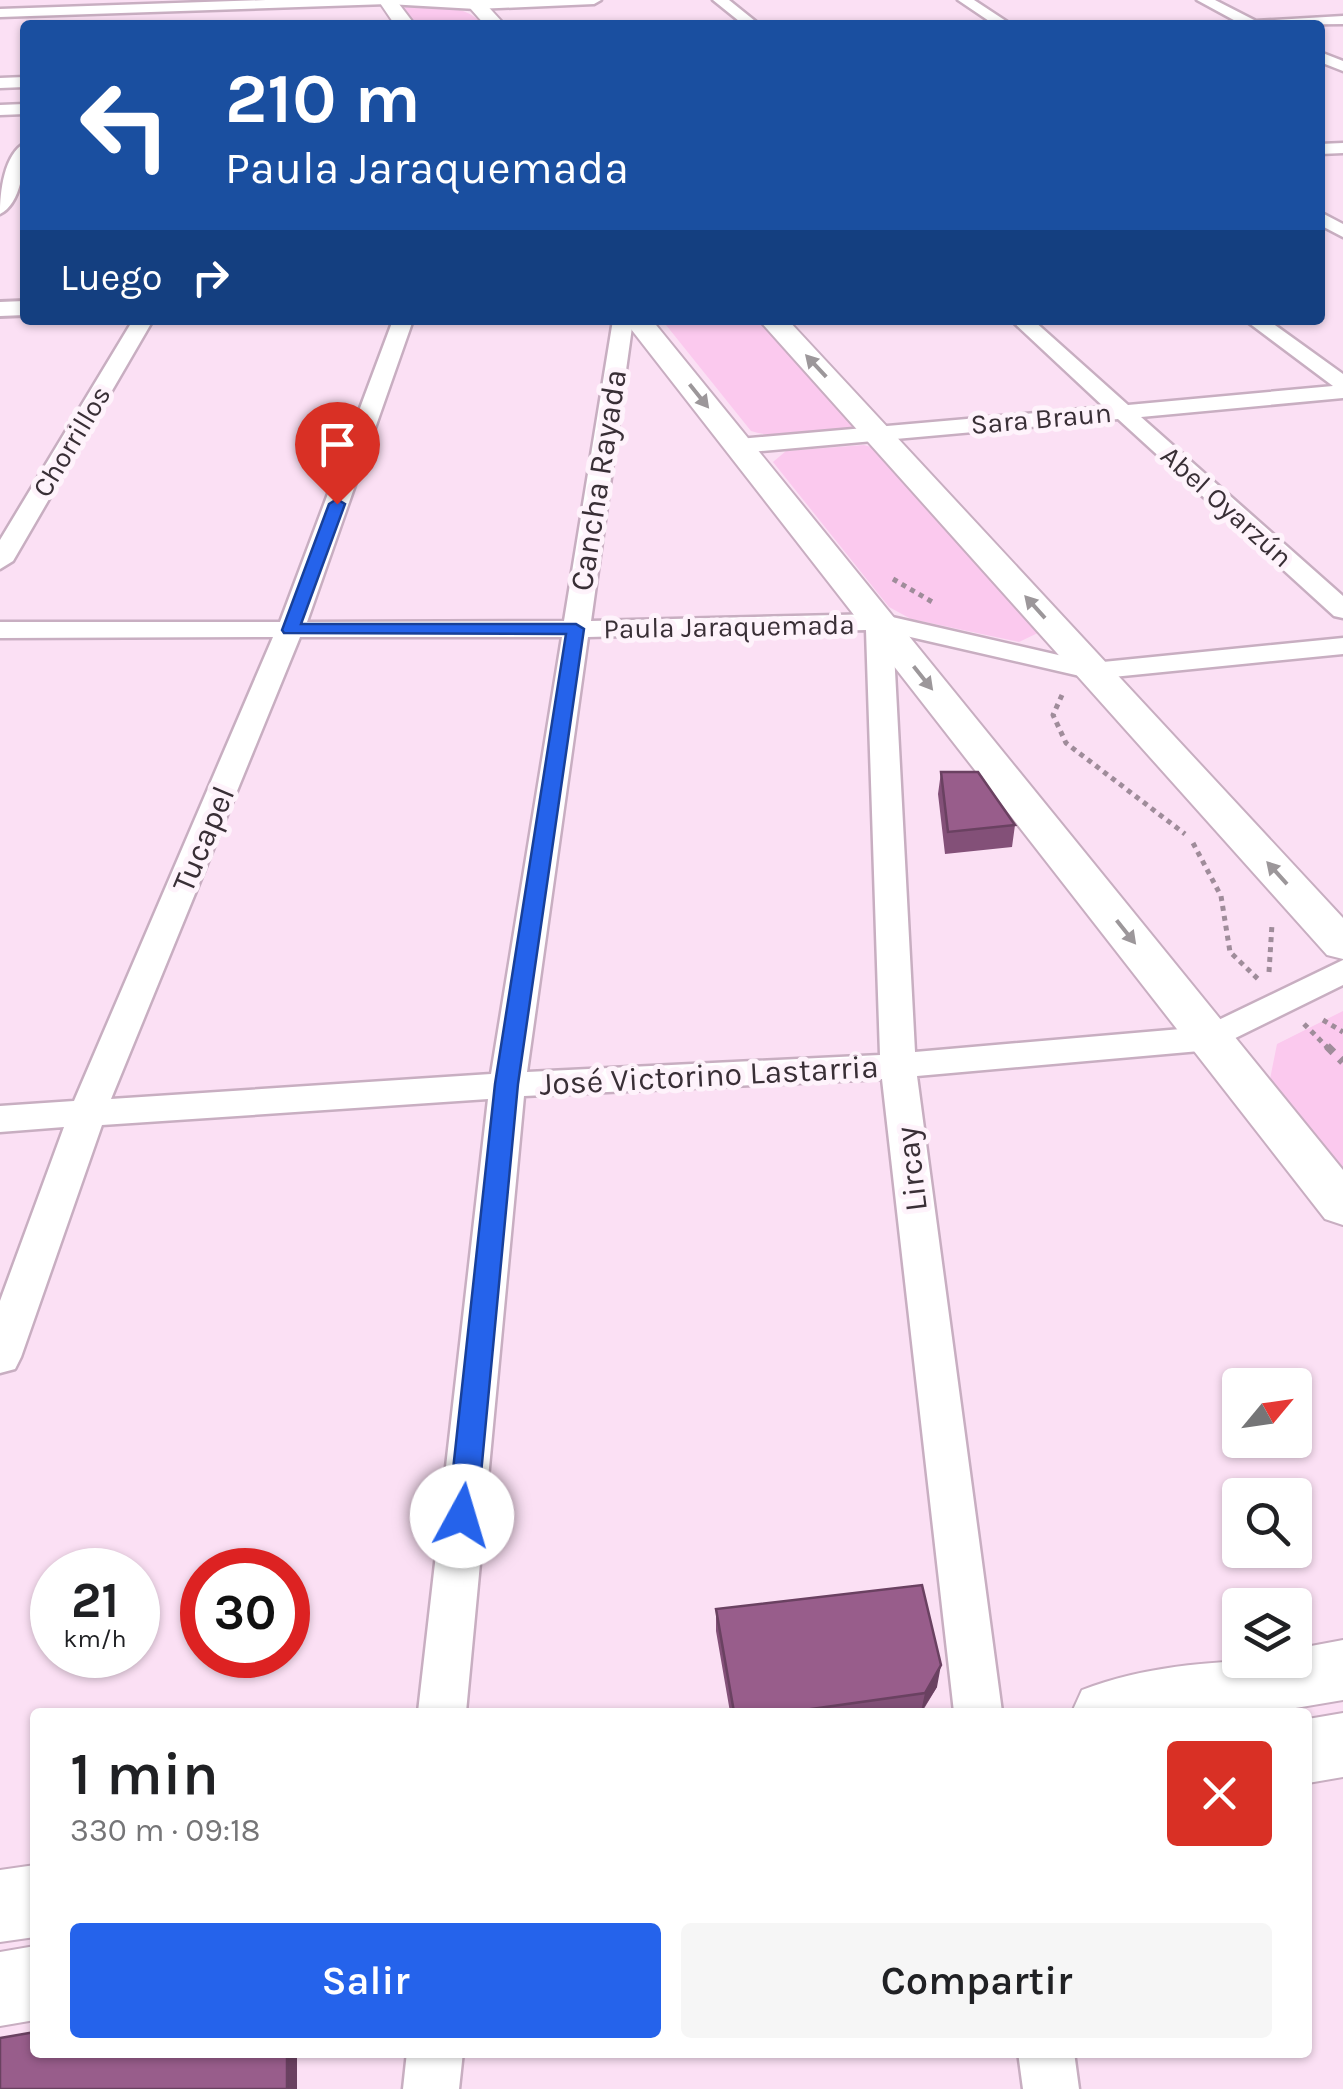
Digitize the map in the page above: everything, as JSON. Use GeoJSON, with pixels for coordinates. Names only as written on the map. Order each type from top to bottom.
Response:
{"type":"FeatureCollection","features":[{"type":"Feature","properties":{"kind":"main road"},"geometry":{"type":"LineString","coordinates":[[642,325],[1343,1206]]}},
{"type":"Feature","properties":{"kind":"main road"},"geometry":{"type":"LineString","coordinates":[[778,325],[1343,945]]}},
{"type":"Feature","properties":{"kind":"main road"},"geometry":{"type":"LineString","coordinates":[[1128,1708],[1343,1670]]}},
{"type":"Feature","properties":{"kind":"main road"},"geometry":{"type":"LineString","coordinates":[[1312,1750],[1343,1745]]}},
{"type":"Feature","properties":{"kind":"main road"},"geometry":{"type":"LineString","coordinates":[[0,1906],[30,1902]]}},
{"type":"Feature","properties":{"kind":"main road"},"geometry":{"type":"LineString","coordinates":[[0,1989],[30,1984]]}},
{"type":"Feature","properties":{"kind":"street"},"geometry":{"type":"LineString","coordinates":[[0,13],[388,0],[594,0]]}},
{"type":"Feature","properties":{"kind":"street"},"geometry":{"type":"LineString","coordinates":[[720,0],[746,20]]}},
{"type":"Feature","properties":{"kind":"street"},"geometry":{"type":"LineString","coordinates":[[965,0],[997,20]]}},
{"type":"Feature","properties":{"kind":"street"},"geometry":{"type":"LineString","coordinates":[[1204,0],[1243,20]]}},
{"type":"Feature","properties":{"kind":"street"},"geometry":{"type":"LineString","coordinates":[[0,209],[5,185],[20,158]]}},
{"type":"Feature","properties":{"kind":"street","name":"Chorrillos"},"geometry":{"type":"LineString","coordinates":[[0,561],[140,325]]}},
{"type":"Feature","properties":{"kind":"street","name":"Tucapel"},"geometry":{"type":"LineString","coordinates":[[0,1357],[88,1114],[290,630],[401,325]]}},
{"type":"Feature","properties":{"kind":"street","name":"Cancha Rayada"},"geometry":{"type":"LineString","coordinates":[[442,1708],[507,1084],[622,325]]}},
{"type":"Feature","properties":{"kind":"street","name":"Abel Oyarzún"},"geometry":{"type":"LineString","coordinates":[[1027,325],[1343,610]]}},
{"type":"Feature","properties":{"kind":"street"},"geometry":{"type":"LineString","coordinates":[[1261,325],[1343,384]]}},
{"type":"Feature","properties":{"kind":"street","name":"Sara Braun"},"geometry":{"type":"LineString","coordinates":[[739,446],[1343,392]]}},
{"type":"Feature","properties":{"kind":"street","name":"Paula Jaraquemada"},"geometry":{"type":"LineString","coordinates":[[0,630],[576,629],[879,622],[1093,671],[1343,646]]}},
{"type":"Feature","properties":{"kind":"street","name":"Lircay"},"geometry":{"type":"LineString","coordinates":[[879,622],[898,1066],[978,1708]]}},
{"type":"Feature","properties":{"kind":"street","name":"José Victorino Lastarria"},"geometry":{"type":"LineString","coordinates":[[0,1118],[507,1084],[898,1066],[1211,1038],[1343,971]]}},
{"type":"Feature","properties":{"kind":"street"},"geometry":{"type":"LineString","coordinates":[[431,2089],[435,2058]]}},
{"type":"Feature","properties":{"kind":"street"},"geometry":{"type":"LineString","coordinates":[[1047,2058],[1051,2089]]}},
{"type":"Feature","properties":{"kind":"shaded area"},"geometry":{"type":"Polygon","coordinates":[[[445,7],[462,10],[479,20],[411,20],[401,8],[445,7]]]}},
{"type":"Feature","properties":{"kind":"shaded area"},"geometry":{"type":"Polygon","coordinates":[[[666,325],[765,325],[857,425],[832,434],[804,437],[751,431],[666,325]]]}},
{"type":"Feature","properties":{"kind":"shaded area"},"geometry":{"type":"Polygon","coordinates":[[[864,445],[885,451],[1042,631],[1019,642],[911,619],[889,607],[773,462],[786,451],[864,445]]]}},
{"type":"Feature","properties":{"kind":"shaded area"},"geometry":{"type":"Polygon","coordinates":[[[1343,1011],[1343,1168],[1270,1079],[1277,1044],[1343,1011]]]}},
{"type":"Feature","properties":{"kind":"building"},"geometry":{"type":"Polygon","coordinates":[[[941,772],[978,772],[1015,825],[948,832],[941,772]]]}},
{"type":"Feature","properties":{"kind":"building"},"geometry":{"type":"Polygon","coordinates":[[[922,1585],[941,1665],[925,1693],[818,1708],[733,1708],[716,1609],[922,1585]]]}},
{"type":"Feature","properties":{"kind":"building"},"geometry":{"type":"Polygon","coordinates":[[[30,2033],[30,2058],[287,2058],[287,2089],[0,2089],[0,2038],[30,2033]]]}},
{"type":"Feature","properties":{"kind":"route"},"geometry":{"type":"LineString","coordinates":[[337,504],[290,630],[576,629],[507,1084],[462,1516]]}}]}
